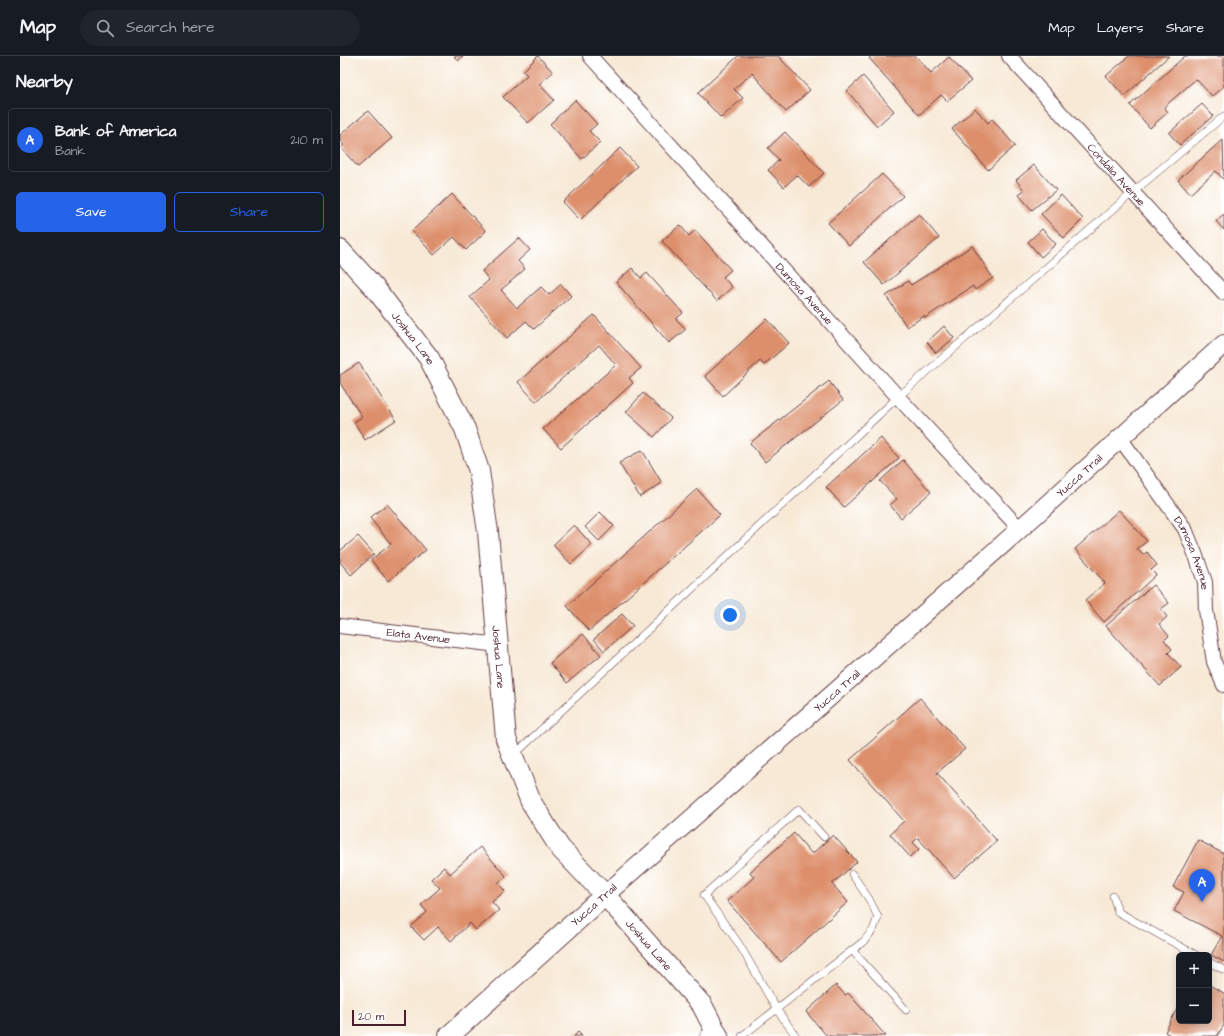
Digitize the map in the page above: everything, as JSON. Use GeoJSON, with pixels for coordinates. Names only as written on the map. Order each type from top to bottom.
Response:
{"type":"FeatureCollection","features":[{"type":"Feature","properties":{"kind":"main road","name":"Joshua Lane"},"geometry":{"type":"LineString","coordinates":[[340,250],[374,287],[429,358],[465,429],[479,471],[488,532],[506,738],[531,802],[560,848],[605,895],[702,1006],[711,1033]]}},
{"type":"Feature","properties":{"kind":"main road","name":"Yucca Trail"},"geometry":{"type":"LineString","coordinates":[[449,1036],[605,895]]}},
{"type":"Feature","properties":{"kind":"street","name":"Dumosa Avenue"},"geometry":{"type":"LineString","coordinates":[[590,56],[898,397],[1020,529]]}},
{"type":"Feature","properties":{"kind":"street","name":"Condalia Avenue"},"geometry":{"type":"LineString","coordinates":[[1009,56],[1224,293]]}},
{"type":"Feature","properties":{"kind":"street","name":"Yucca Trail"},"geometry":{"type":"LineString","coordinates":[[605,895],[1020,529],[1224,344]]}},
{"type":"Feature","properties":{"kind":"street","name":"Dumosa Avenue"},"geometry":{"type":"LineString","coordinates":[[1120,438],[1184,529],[1196,556],[1205,582],[1206,610],[1214,662],[1224,685]]}},
{"type":"Feature","properties":{"kind":"street","name":"Elata Avenue"},"geometry":{"type":"LineString","coordinates":[[340,626],[498,646]]}},
{"type":"Feature","properties":{"kind":"lane"},"geometry":{"type":"LineString","coordinates":[[513,755],[898,397],[1132,193],[1224,116]]}},
{"type":"Feature","properties":{"kind":"lane"},"geometry":{"type":"LineString","coordinates":[[796,1036],[777,1010],[738,944],[704,895],[799,809],[824,837]]}},
{"type":"Feature","properties":{"kind":"lane"},"geometry":{"type":"LineString","coordinates":[[742,1036],[864,941],[873,930],[878,917],[869,899],[852,874]]}},
{"type":"Feature","properties":{"kind":"lane"},"geometry":{"type":"LineString","coordinates":[[1113,896],[1118,912],[1191,952]]}},
{"type":"Feature","properties":{"kind":"lane"},"geometry":{"type":"LineString","coordinates":[[852,950],[906,1010]]}},
{"type":"Feature","properties":{"kind":"lane"},"geometry":{"type":"LineString","coordinates":[[1212,964],[1224,970]]}},
{"type":"Feature","properties":{"kind":"building"},"geometry":{"type":"Polygon","coordinates":[[[454,56],[463,56],[458,61],[454,56]]]}},
{"type":"Feature","properties":{"kind":"building"},"geometry":{"type":"Polygon","coordinates":[[[538,56],[553,72],[539,84],[554,100],[528,123],[503,97],[527,75],[523,71],[538,56]]]}},
{"type":"Feature","properties":{"kind":"building"},"geometry":{"type":"Polygon","coordinates":[[[738,56],[778,56],[810,90],[786,112],[752,73],[734,89],[743,98],[721,118],[698,93],[738,56]]]}},
{"type":"Feature","properties":{"kind":"building"},"geometry":{"type":"Polygon","coordinates":[[[872,56],[916,56],[931,73],[949,57],[971,81],[947,101],[941,95],[919,115],[869,58],[872,56]]]}},
{"type":"Feature","properties":{"kind":"building"},"geometry":{"type":"Polygon","coordinates":[[[1129,56],[1169,56],[1124,96],[1106,76],[1129,56]]]}},
{"type":"Feature","properties":{"kind":"building"},"geometry":{"type":"Polygon","coordinates":[[[1185,56],[1224,56],[1224,86],[1212,96],[1196,79],[1164,107],[1168,112],[1150,128],[1130,105],[1185,56]]]}},
{"type":"Feature","properties":{"kind":"building"},"geometry":{"type":"Polygon","coordinates":[[[863,76],[894,111],[877,126],[847,91],[863,76]]]}},
{"type":"Feature","properties":{"kind":"building"},"geometry":{"type":"Polygon","coordinates":[[[575,100],[597,124],[589,131],[600,142],[582,159],[550,124],[575,100]]]}},
{"type":"Feature","properties":{"kind":"building"},"geometry":{"type":"Polygon","coordinates":[[[1202,104],[1213,116],[1180,145],[1169,133],[1202,104]]]}},
{"type":"Feature","properties":{"kind":"building"},"geometry":{"type":"Polygon","coordinates":[[[975,108],[988,123],[992,119],[1015,146],[988,170],[952,129],[975,108]]]}},
{"type":"Feature","properties":{"kind":"building"},"geometry":{"type":"Polygon","coordinates":[[[368,111],[392,138],[358,167],[341,148],[344,145],[340,141],[340,135],[368,111]]]}},
{"type":"Feature","properties":{"kind":"building"},"geometry":{"type":"Polygon","coordinates":[[[785,132],[824,173],[809,187],[797,175],[784,187],[768,170],[779,160],[768,148],[785,132]]]}},
{"type":"Feature","properties":{"kind":"building"},"geometry":{"type":"Polygon","coordinates":[[[1223,139],[1224,180],[1216,171],[1190,194],[1178,180],[1223,139]]]}},
{"type":"Feature","properties":{"kind":"building"},"geometry":{"type":"Polygon","coordinates":[[[620,148],[637,166],[580,220],[563,202],[620,148]]]}},
{"type":"Feature","properties":{"kind":"building"},"geometry":{"type":"Polygon","coordinates":[[[1034,165],[1056,190],[1032,210],[1019,195],[1024,190],[1016,180],[1034,165]]]}},
{"type":"Feature","properties":{"kind":"building"},"geometry":{"type":"Polygon","coordinates":[[[882,174],[903,196],[849,246],[828,223],[882,174]]]}},
{"type":"Feature","properties":{"kind":"building"},"geometry":{"type":"Polygon","coordinates":[[[452,194],[486,231],[466,250],[454,237],[434,255],[412,231],[452,194]]]}},
{"type":"Feature","properties":{"kind":"building"},"geometry":{"type":"Polygon","coordinates":[[[1061,195],[1083,219],[1064,238],[1041,214],[1061,195]]]}},
{"type":"Feature","properties":{"kind":"building"},"geometry":{"type":"Polygon","coordinates":[[[919,214],[939,238],[884,285],[864,262],[919,214]]]}},
{"type":"Feature","properties":{"kind":"building"},"geometry":{"type":"Polygon","coordinates":[[[1224,214],[1224,230],[1216,221],[1224,214]]]}},
{"type":"Feature","properties":{"kind":"building"},"geometry":{"type":"Polygon","coordinates":[[[680,225],[689,236],[695,230],[731,270],[723,277],[732,287],[717,301],[662,241],[680,225]]]}},
{"type":"Feature","properties":{"kind":"building"},"geometry":{"type":"Polygon","coordinates":[[[1042,229],[1056,244],[1041,257],[1028,242],[1042,229]]]}},
{"type":"Feature","properties":{"kind":"building"},"geometry":{"type":"Polygon","coordinates":[[[519,238],[530,250],[518,261],[525,269],[501,290],[517,308],[541,287],[549,295],[561,284],[571,296],[534,329],[526,321],[507,338],[470,297],[489,280],[482,271],[519,238]]]}},
{"type":"Feature","properties":{"kind":"building"},"geometry":{"type":"Polygon","coordinates":[[[972,246],[993,278],[975,290],[973,286],[925,318],[924,316],[907,327],[886,296],[908,281],[911,285],[972,246]]]}},
{"type":"Feature","properties":{"kind":"building"},"geometry":{"type":"Polygon","coordinates":[[[632,268],[641,278],[647,273],[683,313],[676,319],[686,329],[669,343],[616,282],[632,268]]]}},
{"type":"Feature","properties":{"kind":"building"},"geometry":{"type":"Polygon","coordinates":[[[594,315],[641,368],[629,378],[633,383],[561,448],[543,429],[616,365],[599,345],[536,402],[518,382],[594,315]]]}},
{"type":"Feature","properties":{"kind":"building"},"geometry":{"type":"Polygon","coordinates":[[[767,319],[789,343],[764,365],[760,361],[723,396],[705,376],[767,319]]]}},
{"type":"Feature","properties":{"kind":"building"},"geometry":{"type":"Polygon","coordinates":[[[944,326],[954,338],[936,353],[927,342],[944,326]]]}},
{"type":"Feature","properties":{"kind":"building"},"geometry":{"type":"Polygon","coordinates":[[[359,363],[396,420],[365,440],[354,422],[362,417],[340,383],[340,375],[359,363]]]}},
{"type":"Feature","properties":{"kind":"building"},"geometry":{"type":"Polygon","coordinates":[[[829,381],[843,400],[765,462],[750,443],[829,381]]]}},
{"type":"Feature","properties":{"kind":"building"},"geometry":{"type":"Polygon","coordinates":[[[643,393],[671,418],[654,437],[626,412],[643,393]]]}},
{"type":"Feature","properties":{"kind":"building"},"geometry":{"type":"Polygon","coordinates":[[[881,438],[899,458],[844,507],[826,487],[881,438]]]}},
{"type":"Feature","properties":{"kind":"building"},"geometry":{"type":"Polygon","coordinates":[[[642,450],[662,483],[640,497],[619,463],[642,450]]]}},
{"type":"Feature","properties":{"kind":"building"},"geometry":{"type":"Polygon","coordinates":[[[903,460],[931,492],[901,518],[890,505],[897,499],[880,481],[903,460]]]}},
{"type":"Feature","properties":{"kind":"building"},"geometry":{"type":"Polygon","coordinates":[[[697,489],[720,515],[589,631],[567,606],[697,489]]]}},
{"type":"Feature","properties":{"kind":"building"},"geometry":{"type":"Polygon","coordinates":[[[387,504],[426,550],[388,581],[371,560],[391,544],[370,518],[387,504]]]}},
{"type":"Feature","properties":{"kind":"building"},"geometry":{"type":"Polygon","coordinates":[[[1119,510],[1147,541],[1137,549],[1143,555],[1147,552],[1157,565],[1151,570],[1156,575],[1104,622],[1085,600],[1105,583],[1075,549],[1119,510]]]}},
{"type":"Feature","properties":{"kind":"building"},"geometry":{"type":"Polygon","coordinates":[[[600,512],[614,526],[599,541],[585,527],[600,512]]]}},
{"type":"Feature","properties":{"kind":"building"},"geometry":{"type":"Polygon","coordinates":[[[574,525],[592,545],[571,564],[553,545],[574,525]]]}},
{"type":"Feature","properties":{"kind":"building"},"geometry":{"type":"Polygon","coordinates":[[[358,536],[374,554],[351,575],[340,562],[340,551],[358,536]]]}},
{"type":"Feature","properties":{"kind":"building"},"geometry":{"type":"Polygon","coordinates":[[[1153,585],[1169,603],[1161,609],[1167,617],[1159,624],[1169,636],[1164,640],[1172,649],[1168,653],[1181,667],[1160,686],[1106,626],[1153,585]]]}},
{"type":"Feature","properties":{"kind":"building"},"geometry":{"type":"Polygon","coordinates":[[[622,614],[633,626],[604,651],[594,639],[622,614]]]}},
{"type":"Feature","properties":{"kind":"building"},"geometry":{"type":"Polygon","coordinates":[[[583,634],[601,655],[567,683],[550,663],[583,634]]]}},
{"type":"Feature","properties":{"kind":"building"},"geometry":{"type":"Polygon","coordinates":[[[920,698],[965,749],[937,773],[997,841],[954,878],[918,838],[913,842],[919,849],[910,857],[890,834],[904,821],[850,760],[920,698]]]}},
{"type":"Feature","properties":{"kind":"building"},"geometry":{"type":"Polygon","coordinates":[[[794,833],[812,854],[833,835],[857,862],[832,884],[848,902],[781,962],[727,901],[754,877],[750,872],[794,833]]]}},
{"type":"Feature","properties":{"kind":"building"},"geometry":{"type":"Polygon","coordinates":[[[1198,840],[1224,854],[1224,962],[1212,956],[1222,936],[1174,911],[1184,892],[1173,887],[1198,840]]]}},
{"type":"Feature","properties":{"kind":"building"},"geometry":{"type":"Polygon","coordinates":[[[480,847],[506,876],[498,883],[505,891],[492,902],[499,910],[476,930],[470,923],[451,941],[438,927],[424,940],[411,927],[427,912],[421,905],[440,888],[431,879],[444,867],[450,874],[480,847]]]}},
{"type":"Feature","properties":{"kind":"building"},"geometry":{"type":"Polygon","coordinates":[[[836,985],[845,995],[848,993],[886,1036],[827,1036],[806,1012],[836,985]]]}},
{"type":"Feature","properties":{"kind":"building"},"geometry":{"type":"Polygon","coordinates":[[[1212,987],[1224,993],[1224,1025],[1217,1036],[1172,1036],[1165,1032],[1176,1011],[1176,1024],[1212,1024],[1212,987]]]}},
{"type":"Feature","properties":{"kind":"building"},"geometry":{"type":"Polygon","coordinates":[[[578,1032],[582,1036],[574,1036],[578,1032]]]}},
{"type":"Feature","properties":{"kind":"place","name":"Bank of America"},"geometry":{"type":"Point","coordinates":[1202,902]}}]}
